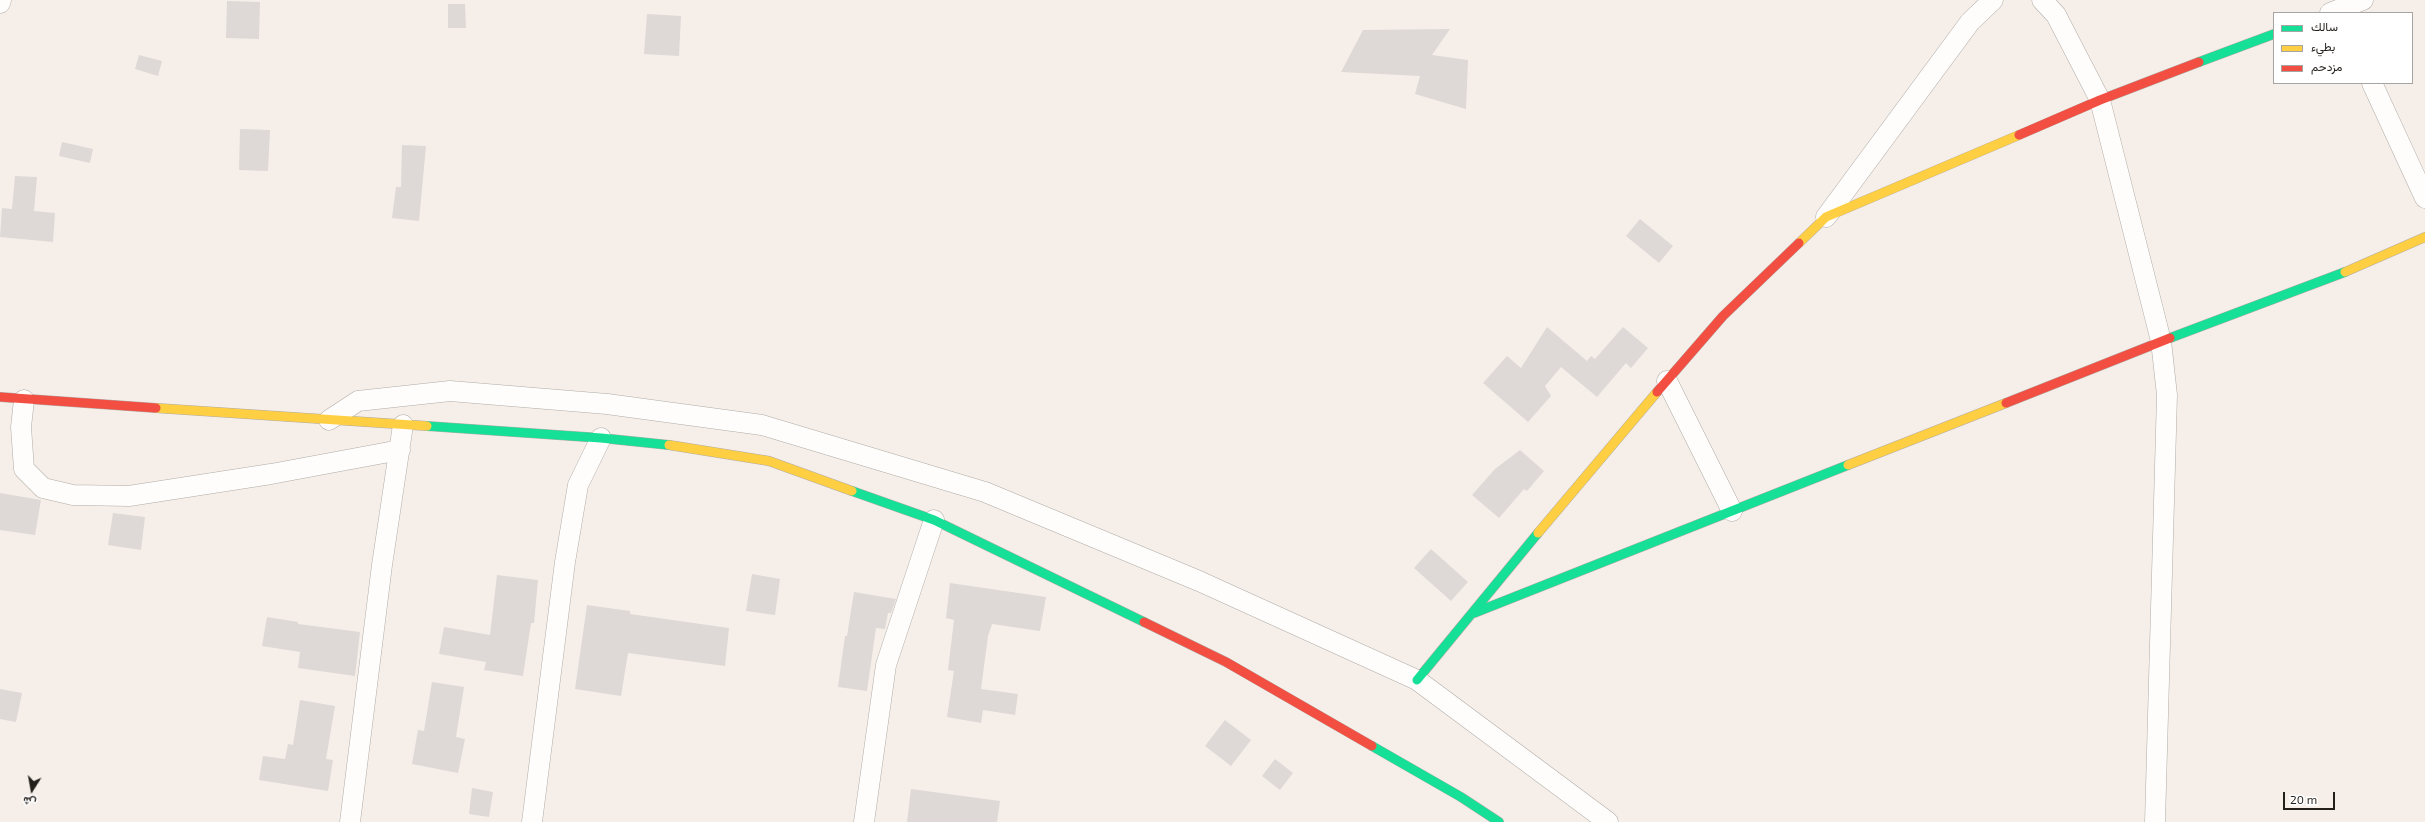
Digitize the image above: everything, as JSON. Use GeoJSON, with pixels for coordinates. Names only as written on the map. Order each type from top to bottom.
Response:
{"type":"FeatureCollection","features":[{"type":"Feature","properties":{"kind":"street"},"geometry":{"type":"LineString","coordinates":[[0,4],[1,0]]}},
{"type":"Feature","properties":{"kind":"street"},"geometry":{"type":"LineString","coordinates":[[1417,680],[1581,481],[1723,316],[1826,217],[1970,22],[1993,0]]}},
{"type":"Feature","properties":{"kind":"street"},"geometry":{"type":"LineString","coordinates":[[2042,0],[2056,15],[2100,100],[2161,341],[2167,395],[2155,822]]}},
{"type":"Feature","properties":{"kind":"street"},"geometry":{"type":"LineString","coordinates":[[2336,9],[2363,0]]}},
{"type":"Feature","properties":{"kind":"street"},"geometry":{"type":"LineString","coordinates":[[1826,217],[2100,100],[2273,34]]}},
{"type":"Feature","properties":{"kind":"street"},"geometry":{"type":"LineString","coordinates":[[2372,84],[2425,198]]}},
{"type":"Feature","properties":{"kind":"street"},"geometry":{"type":"LineString","coordinates":[[1472,614],[2161,341],[2341,274],[2425,237]]}},
{"type":"Feature","properties":{"kind":"street"},"geometry":{"type":"LineString","coordinates":[[1667,381],[1732,511]]}},
{"type":"Feature","properties":{"kind":"street"},"geometry":{"type":"LineString","coordinates":[[329,420],[358,402],[450,391],[607,404],[762,425],[985,492],[1199,580],[1417,680],[1608,822]]}},
{"type":"Feature","properties":{"kind":"street"},"geometry":{"type":"LineString","coordinates":[[0,397],[24,400],[601,438],[683,447],[769,461],[934,520],[1226,662],[1461,797],[1499,822]]}},
{"type":"Feature","properties":{"kind":"street"},"geometry":{"type":"LineString","coordinates":[[24,400],[20,427],[24,469],[43,488],[73,495],[129,496],[271,474],[400,450]]}},
{"type":"Feature","properties":{"kind":"street"},"geometry":{"type":"LineString","coordinates":[[350,822],[382,565],[403,425]]}},
{"type":"Feature","properties":{"kind":"street"},"geometry":{"type":"LineString","coordinates":[[532,822],[565,562],[578,484],[601,438]]}},
{"type":"Feature","properties":{"kind":"street"},"geometry":{"type":"LineString","coordinates":[[864,822],[886,665],[934,520]]}},
{"type":"Feature","properties":{"kind":"building"},"geometry":{"type":"Polygon","coordinates":[[[227,1],[260,2],[259,39],[226,38],[227,1]]]}},
{"type":"Feature","properties":{"kind":"building"},"geometry":{"type":"Polygon","coordinates":[[[448,4],[465,4],[466,28],[448,28],[448,4]]]}},
{"type":"Feature","properties":{"kind":"building"},"geometry":{"type":"Polygon","coordinates":[[[647,14],[681,16],[679,56],[644,54],[647,14]]]}},
{"type":"Feature","properties":{"kind":"building"},"geometry":{"type":"Polygon","coordinates":[[[1450,29],[1432,55],[1468,60],[1466,109],[1415,94],[1420,76],[1341,72],[1363,30],[1450,29]]]}},
{"type":"Feature","properties":{"kind":"building"},"geometry":{"type":"Polygon","coordinates":[[[139,55],[162,61],[158,76],[135,69],[139,55]]]}},
{"type":"Feature","properties":{"kind":"building"},"geometry":{"type":"Polygon","coordinates":[[[240,129],[270,130],[268,171],[239,170],[240,129]]]}},
{"type":"Feature","properties":{"kind":"building"},"geometry":{"type":"Polygon","coordinates":[[[62,142],[93,149],[90,163],[59,156],[62,142]]]}},
{"type":"Feature","properties":{"kind":"building"},"geometry":{"type":"Polygon","coordinates":[[[402,145],[426,146],[419,221],[392,218],[396,187],[401,187],[402,145]]]}},
{"type":"Feature","properties":{"kind":"building"},"geometry":{"type":"Polygon","coordinates":[[[15,176],[37,177],[34,211],[55,213],[53,242],[0,237],[2,208],[12,209],[15,176]]]}},
{"type":"Feature","properties":{"kind":"building"},"geometry":{"type":"Polygon","coordinates":[[[1640,219],[1673,246],[1659,263],[1626,236],[1640,219]]]}},
{"type":"Feature","properties":{"kind":"building"},"geometry":{"type":"Polygon","coordinates":[[[1547,327],[1587,361],[1591,356],[1595,359],[1623,327],[1648,348],[1631,368],[1626,363],[1597,397],[1561,367],[1545,386],[1551,396],[1528,422],[1483,383],[1507,356],[1521,368],[1547,327]]]}},
{"type":"Feature","properties":{"kind":"building"},"geometry":{"type":"Polygon","coordinates":[[[1520,450],[1544,471],[1527,491],[1524,489],[1499,518],[1472,495],[1495,469],[1520,450]]]}},
{"type":"Feature","properties":{"kind":"building"},"geometry":{"type":"Polygon","coordinates":[[[0,493],[41,500],[35,535],[0,530],[0,493]]]}},
{"type":"Feature","properties":{"kind":"building"},"geometry":{"type":"Polygon","coordinates":[[[113,513],[145,517],[141,550],[108,545],[113,513]]]}},
{"type":"Feature","properties":{"kind":"building"},"geometry":{"type":"Polygon","coordinates":[[[1431,549],[1468,582],[1451,601],[1414,568],[1431,549]]]}},
{"type":"Feature","properties":{"kind":"building"},"geometry":{"type":"Polygon","coordinates":[[[752,574],[780,579],[775,615],[746,611],[752,574]]]}},
{"type":"Feature","properties":{"kind":"building"},"geometry":{"type":"Polygon","coordinates":[[[497,575],[538,580],[534,623],[531,623],[523,676],[484,670],[486,662],[439,654],[444,627],[490,635],[497,575]]]}},
{"type":"Feature","properties":{"kind":"building"},"geometry":{"type":"Polygon","coordinates":[[[950,583],[1046,597],[1040,631],[992,624],[988,636],[981,689],[1018,694],[1015,715],[983,710],[981,723],[947,717],[954,671],[948,670],[954,620],[946,618],[950,583]]]}},
{"type":"Feature","properties":{"kind":"building"},"geometry":{"type":"Polygon","coordinates":[[[854,592],[896,599],[891,613],[888,613],[885,629],[876,628],[867,691],[838,687],[845,636],[847,636],[854,592]]]}},
{"type":"Feature","properties":{"kind":"building"},"geometry":{"type":"Polygon","coordinates":[[[587,605],[630,611],[630,614],[729,628],[725,666],[628,653],[621,696],[575,689],[587,605]]]}},
{"type":"Feature","properties":{"kind":"building"},"geometry":{"type":"Polygon","coordinates":[[[267,617],[298,622],[298,624],[360,632],[355,676],[298,668],[300,652],[262,646],[267,617]]]}},
{"type":"Feature","properties":{"kind":"building"},"geometry":{"type":"Polygon","coordinates":[[[432,682],[464,687],[456,737],[465,739],[458,773],[412,764],[418,730],[424,731],[432,682]]]}},
{"type":"Feature","properties":{"kind":"building"},"geometry":{"type":"Polygon","coordinates":[[[0,689],[22,693],[16,722],[0,719],[0,689]]]}},
{"type":"Feature","properties":{"kind":"building"},"geometry":{"type":"Polygon","coordinates":[[[300,700],[335,706],[326,759],[333,760],[328,791],[259,780],[263,756],[285,759],[288,744],[293,745],[300,700]]]}},
{"type":"Feature","properties":{"kind":"building"},"geometry":{"type":"Polygon","coordinates":[[[1225,720],[1251,740],[1231,766],[1205,746],[1225,720]]]}},
{"type":"Feature","properties":{"kind":"building"},"geometry":{"type":"Polygon","coordinates":[[[1275,759],[1293,773],[1280,790],[1262,776],[1275,759]]]}},
{"type":"Feature","properties":{"kind":"building"},"geometry":{"type":"Polygon","coordinates":[[[472,788],[493,792],[489,817],[469,814],[472,788]]]}},
{"type":"Feature","properties":{"kind":"building"},"geometry":{"type":"Polygon","coordinates":[[[911,789],[1000,801],[997,822],[907,822],[911,789]]]}},
{"type":"Feature","properties":{"kind":"traffic: fast"},"geometry":{"type":"LineString","coordinates":[[2199,62],[2273,34]]}},
{"type":"Feature","properties":{"kind":"traffic: fast"},"geometry":{"type":"LineString","coordinates":[[2170,338],[2345,272]]}},
{"type":"Feature","properties":{"kind":"traffic: fast"},"geometry":{"type":"LineString","coordinates":[[427,426],[601,438],[669,445]]}},
{"type":"Feature","properties":{"kind":"traffic: fast"},"geometry":{"type":"LineString","coordinates":[[1474,613],[1848,465]]}},
{"type":"Feature","properties":{"kind":"traffic: fast"},"geometry":{"type":"LineString","coordinates":[[852,491],[934,520],[1144,622]]}},
{"type":"Feature","properties":{"kind":"traffic: fast"},"geometry":{"type":"LineString","coordinates":[[1417,680],[1538,533]]}},
{"type":"Feature","properties":{"kind":"traffic: fast"},"geometry":{"type":"LineString","coordinates":[[1372,746],[1461,797],[1499,822]]}},
{"type":"Feature","properties":{"kind":"traffic: slow"},"geometry":{"type":"LineString","coordinates":[[1799,243],[1826,217],[2019,135]]}},
{"type":"Feature","properties":{"kind":"traffic: slow"},"geometry":{"type":"LineString","coordinates":[[2345,272],[2425,237]]}},
{"type":"Feature","properties":{"kind":"traffic: slow"},"geometry":{"type":"LineString","coordinates":[[1538,533],[1657,392]]}},
{"type":"Feature","properties":{"kind":"traffic: slow"},"geometry":{"type":"LineString","coordinates":[[1848,465],[2006,403]]}},
{"type":"Feature","properties":{"kind":"traffic: slow"},"geometry":{"type":"LineString","coordinates":[[156,408],[427,426]]}},
{"type":"Feature","properties":{"kind":"traffic: slow"},"geometry":{"type":"LineString","coordinates":[[669,445],[769,461],[852,491]]}},
{"type":"Feature","properties":{"kind":"traffic: jam"},"geometry":{"type":"LineString","coordinates":[[2019,135],[2100,100],[2199,62]]}},
{"type":"Feature","properties":{"kind":"traffic: jam"},"geometry":{"type":"LineString","coordinates":[[1657,392],[1723,316],[1799,243]]}},
{"type":"Feature","properties":{"kind":"traffic: jam"},"geometry":{"type":"LineString","coordinates":[[2006,403],[2170,338]]}},
{"type":"Feature","properties":{"kind":"traffic: jam"},"geometry":{"type":"LineString","coordinates":[[0,397],[156,408]]}},
{"type":"Feature","properties":{"kind":"traffic: jam"},"geometry":{"type":"LineString","coordinates":[[1144,622],[1226,662],[1372,746]]}}]}
